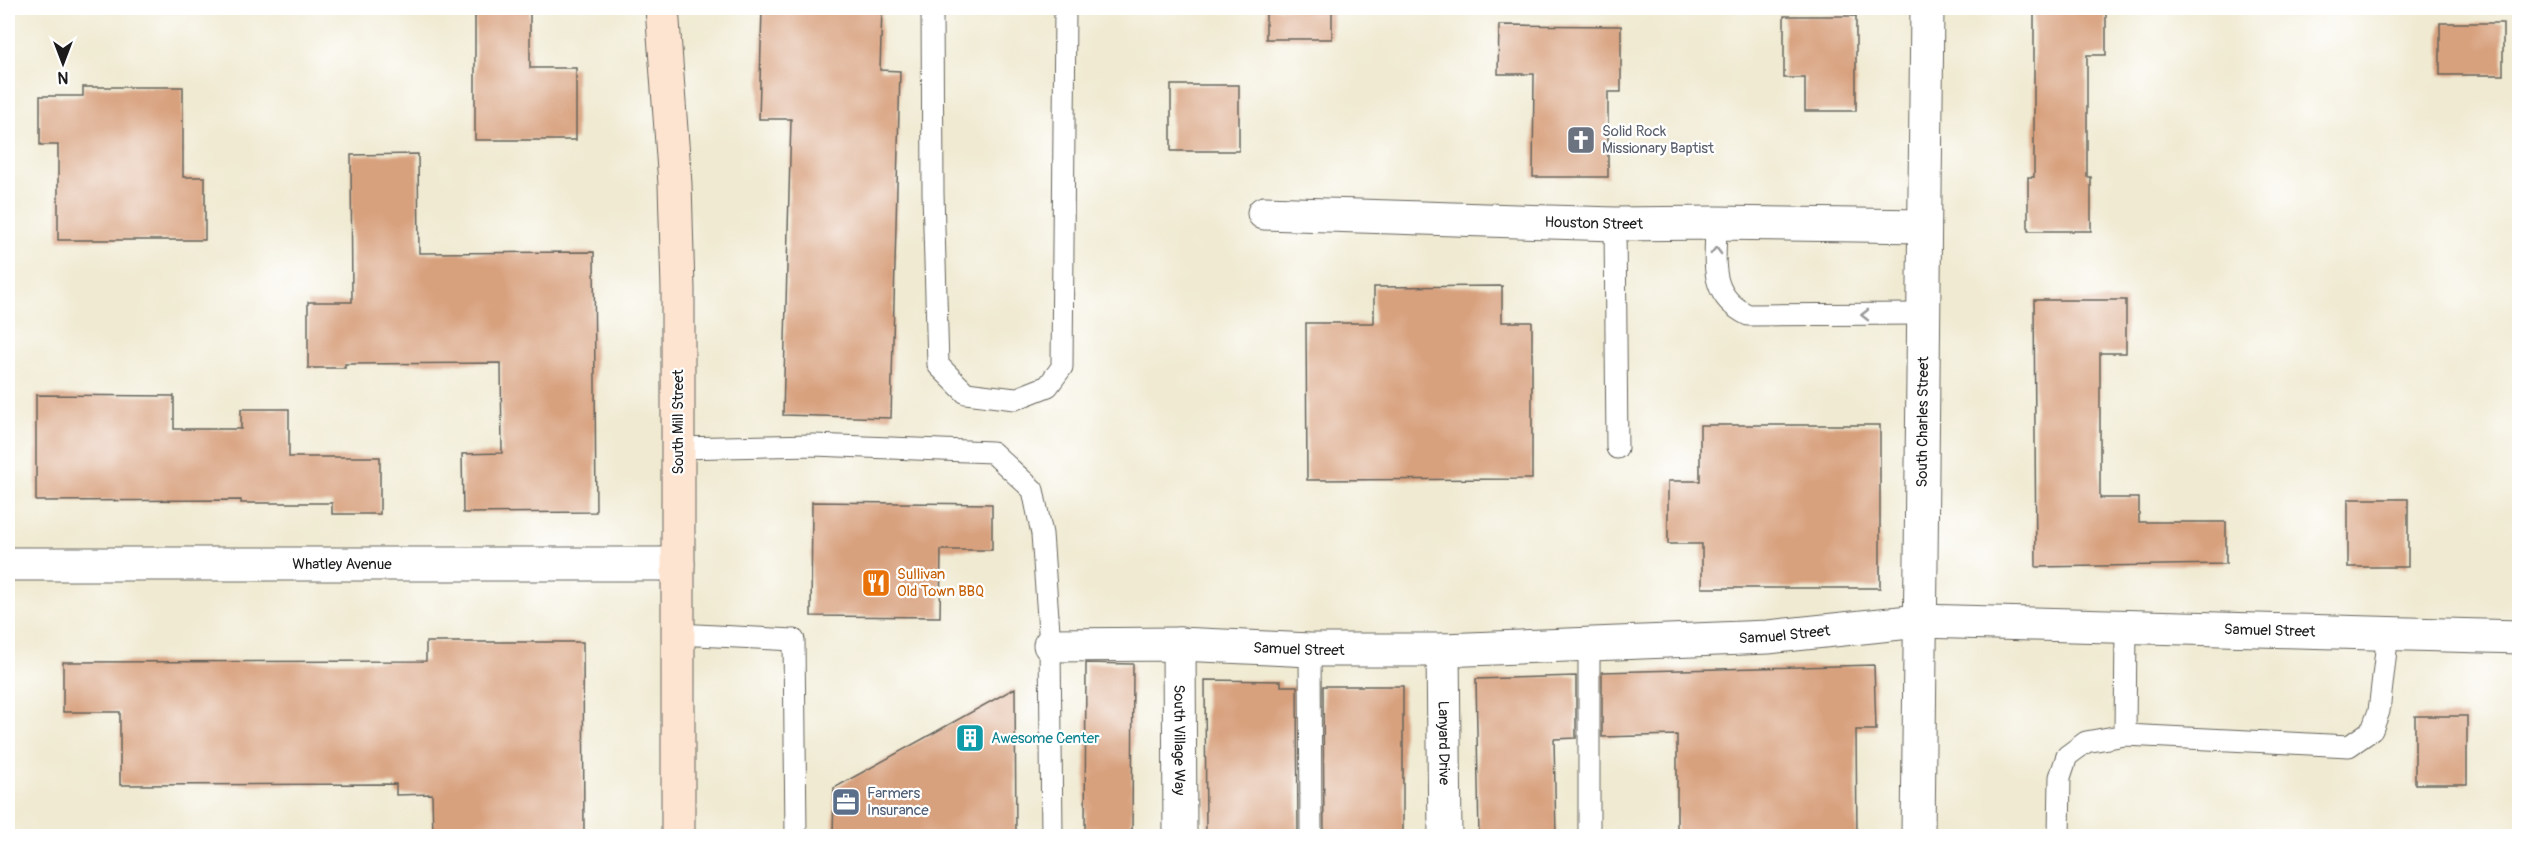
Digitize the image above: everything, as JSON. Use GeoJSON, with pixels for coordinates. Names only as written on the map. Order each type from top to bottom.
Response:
{"type":"FeatureCollection","features":[{"type":"Feature","properties":{"kind":"main road","name":"South Mill Street"},"geometry":{"type":"LineString","coordinates":[[662,8],[675,184],[678,289],[678,837]]}},
{"type":"Feature","properties":{"kind":"street","name":"South Charles Street"},"geometry":{"type":"LineString","coordinates":[[1918,837],[1927,8]]}},
{"type":"Feature","properties":{"kind":"street","name":"Houston Street"},"geometry":{"type":"LineString","coordinates":[[1264,213],[1616,224],[1716,222],[1924,226]]}},
{"type":"Feature","properties":{"kind":"street","name":"Whatley Avenue"},"geometry":{"type":"LineString","coordinates":[[8,564],[678,564]]}},
{"type":"Feature","properties":{"kind":"street","name":"Samuel Street"},"geometry":{"type":"LineString","coordinates":[[1050,645],[1179,644],[1310,650],[1443,650],[1767,637],[1919,621],[2520,637]]}},
{"type":"Feature","properties":{"kind":"street","name":"South Village Way"},"geometry":{"type":"LineString","coordinates":[[1179,644],[1180,837]]}},
{"type":"Feature","properties":{"kind":"street","name":"Lanyard Drive"},"geometry":{"type":"LineString","coordinates":[[1443,650],[1444,837]]}},
{"type":"Feature","properties":{"kind":"lane"},"geometry":{"type":"LineString","coordinates":[[932,8],[933,193],[938,365],[966,393],[1015,399],[1048,386],[1062,367],[1065,8]]}},
{"type":"Feature","properties":{"kind":"lane"},"geometry":{"type":"LineString","coordinates":[[1716,222],[1716,278],[1721,294],[1735,309],[1748,315],[1923,314]]}},
{"type":"Feature","properties":{"kind":"lane"},"geometry":{"type":"LineString","coordinates":[[1616,224],[1617,448]]}},
{"type":"Feature","properties":{"kind":"lane"},"geometry":{"type":"LineString","coordinates":[[678,448],[814,444],[992,452],[1032,490],[1042,534],[1050,645],[1052,837]]}},
{"type":"Feature","properties":{"kind":"lane"},"geometry":{"type":"LineString","coordinates":[[2125,735],[2126,626]]}},
{"type":"Feature","properties":{"kind":"lane"},"geometry":{"type":"LineString","coordinates":[[2059,837],[2060,777],[2067,756],[2086,742],[2125,735],[2349,746],[2373,730],[2379,711],[2388,633]]}},
{"type":"Feature","properties":{"kind":"lane"},"geometry":{"type":"LineString","coordinates":[[677,634],[795,640],[796,837]]}},
{"type":"Feature","properties":{"kind":"lane"},"geometry":{"type":"LineString","coordinates":[[1589,645],[1589,837]]}},
{"type":"Feature","properties":{"kind":"lane"},"geometry":{"type":"LineString","coordinates":[[1310,650],[1311,837]]}},
{"type":"Feature","properties":{"kind":"building"},"geometry":{"type":"Polygon","coordinates":[[[475,8],[530,8],[530,68],[576,68],[576,140],[475,140],[475,8]]]}},
{"type":"Feature","properties":{"kind":"building"},"geometry":{"type":"Polygon","coordinates":[[[762,8],[882,8],[880,70],[900,71],[891,418],[783,415],[791,119],[759,119],[762,8]]]}},
{"type":"Feature","properties":{"kind":"building"},"geometry":{"type":"Polygon","coordinates":[[[1266,8],[1332,8],[1332,39],[1266,39],[1266,8]]]}},
{"type":"Feature","properties":{"kind":"building"},"geometry":{"type":"Polygon","coordinates":[[[2034,8],[2106,8],[2106,55],[2087,55],[2087,177],[2091,177],[2091,231],[2028,231],[2028,177],[2034,177],[2034,8]]]}},
{"type":"Feature","properties":{"kind":"building"},"geometry":{"type":"Polygon","coordinates":[[[1784,16],[1856,16],[1856,111],[1805,111],[1805,78],[1784,78],[1784,16]]]}},
{"type":"Feature","properties":{"kind":"building"},"geometry":{"type":"Polygon","coordinates":[[[2440,23],[2503,23],[2503,75],[2440,75],[2440,23]]]}},
{"type":"Feature","properties":{"kind":"building"},"geometry":{"type":"Polygon","coordinates":[[[1499,25],[1621,26],[1621,92],[1608,92],[1608,177],[1533,177],[1534,74],[1498,74],[1499,25]]]}},
{"type":"Feature","properties":{"kind":"building"},"geometry":{"type":"Polygon","coordinates":[[[1171,85],[1239,85],[1239,151],[1171,151],[1171,85]]]}},
{"type":"Feature","properties":{"kind":"building"},"geometry":{"type":"Polygon","coordinates":[[[83,87],[183,87],[183,177],[205,177],[205,240],[58,240],[58,145],[40,145],[40,96],[83,96],[83,87]]]}},
{"type":"Feature","properties":{"kind":"building"},"geometry":{"type":"Polygon","coordinates":[[[418,154],[419,253],[594,252],[596,512],[463,513],[462,454],[502,453],[501,363],[345,364],[345,368],[308,368],[308,302],[352,302],[351,155],[418,154]]]}},
{"type":"Feature","properties":{"kind":"building"},"geometry":{"type":"Polygon","coordinates":[[[1502,286],[1502,322],[1532,322],[1532,479],[1307,480],[1306,323],[1374,323],[1374,287],[1502,286]]]}},
{"type":"Feature","properties":{"kind":"building"},"geometry":{"type":"Polygon","coordinates":[[[2034,300],[2126,300],[2126,353],[2100,353],[2100,498],[2139,498],[2139,522],[2226,522],[2226,564],[2036,567],[2034,300]]]}},
{"type":"Feature","properties":{"kind":"building"},"geometry":{"type":"Polygon","coordinates":[[[36,395],[174,396],[174,429],[241,429],[241,409],[289,409],[289,457],[380,457],[380,514],[332,514],[332,503],[241,503],[241,500],[36,501],[36,395]]]}},
{"type":"Feature","properties":{"kind":"building"},"geometry":{"type":"Polygon","coordinates":[[[1700,425],[1880,425],[1880,588],[1702,588],[1702,544],[1668,544],[1668,481],[1700,481],[1700,425]]]}},
{"type":"Feature","properties":{"kind":"building"},"geometry":{"type":"Polygon","coordinates":[[[2348,499],[2408,499],[2408,567],[2348,567],[2348,499]]]}},
{"type":"Feature","properties":{"kind":"building","name":"Sullivan Old Town BBQ"},"geometry":{"type":"Polygon","coordinates":[[[812,502],[992,504],[992,550],[941,550],[940,617],[811,616],[812,502]]]}},
{"type":"Feature","properties":{"kind":"building"},"geometry":{"type":"Polygon","coordinates":[[[426,642],[583,642],[584,837],[433,837],[432,794],[396,795],[396,784],[120,785],[120,712],[63,712],[63,662],[426,661],[426,642]]]}},
{"type":"Feature","properties":{"kind":"building"},"geometry":{"type":"Polygon","coordinates":[[[1086,663],[1133,664],[1132,837],[1085,837],[1086,663]]]}},
{"type":"Feature","properties":{"kind":"building"},"geometry":{"type":"Polygon","coordinates":[[[1874,665],[1876,730],[1856,730],[1857,837],[1677,837],[1677,735],[1602,737],[1602,672],[1874,665]]]}},
{"type":"Feature","properties":{"kind":"building"},"geometry":{"type":"Polygon","coordinates":[[[1576,676],[1576,738],[1554,739],[1556,837],[1479,837],[1476,679],[1576,676]]]}},
{"type":"Feature","properties":{"kind":"building"},"geometry":{"type":"Polygon","coordinates":[[[1205,680],[1281,681],[1281,686],[1297,686],[1298,837],[1206,837],[1205,680]]]}},
{"type":"Feature","properties":{"kind":"building"},"geometry":{"type":"Polygon","coordinates":[[[1323,686],[1403,686],[1403,837],[1324,837],[1323,686]]]}},
{"type":"Feature","properties":{"kind":"building","name":"Awesome Center"},"geometry":{"type":"Polygon","coordinates":[[[1015,688],[1016,837],[833,837],[834,788],[1015,688]]]}},
{"type":"Feature","properties":{"kind":"building"},"geometry":{"type":"Polygon","coordinates":[[[2415,716],[2467,716],[2467,784],[2415,784],[2415,716]]]}},
{"type":"Feature","properties":{"kind":"place","name":"Solid Rock Missionary Baptist"},"geometry":{"type":"Point","coordinates":[1581,140]}},
{"type":"Feature","properties":{"kind":"place","name":"Sullivan Old Town BBQ"},"geometry":{"type":"Point","coordinates":[876,583]}},
{"type":"Feature","properties":{"kind":"place","name":"Awesome Center"},"geometry":{"type":"Point","coordinates":[970,738]}},
{"type":"Feature","properties":{"kind":"place","name":"Farmers Insurance"},"geometry":{"type":"Point","coordinates":[846,802]}}]}
